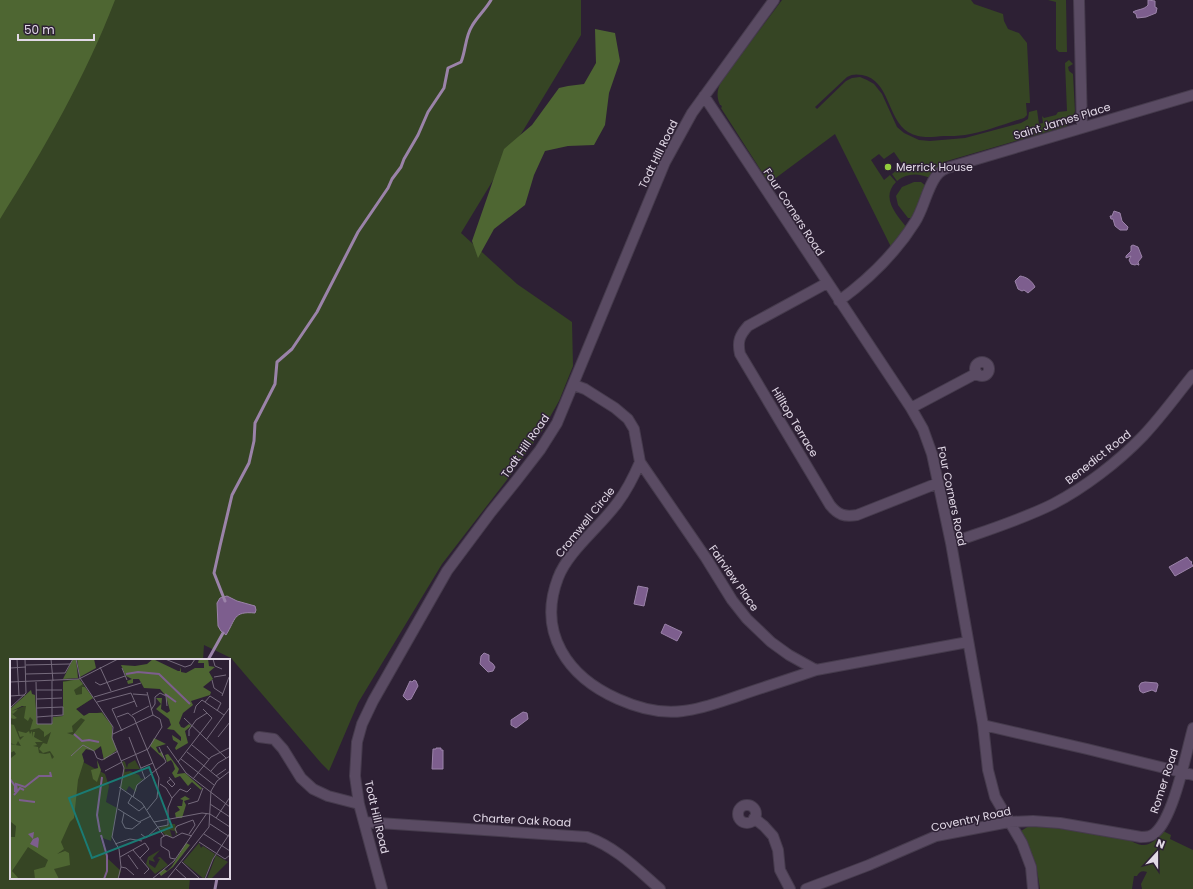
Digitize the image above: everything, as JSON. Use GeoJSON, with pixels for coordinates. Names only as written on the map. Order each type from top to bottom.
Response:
{"type":"FeatureCollection","features":[{"type":"Feature","properties":{"kind":"street","name":"Todt Hill Road"},"geometry":{"type":"LineString","coordinates":[[382,889],[359,804],[355,776],[357,742],[362,724],[373,701],[447,571],[540,450],[557,423],[665,162],[692,113],[774,0]]}},
{"type":"Feature","properties":{"kind":"street"},"geometry":{"type":"LineString","coordinates":[[1078,0],[1082,127]]}},
{"type":"Feature","properties":{"kind":"street","name":"Saint James Place"},"geometry":{"type":"LineString","coordinates":[[839,301],[860,285],[893,253],[916,221],[933,181],[939,173],[947,168],[1193,95]]}},
{"type":"Feature","properties":{"kind":"street","name":"Four Corners Road"},"geometry":{"type":"LineString","coordinates":[[704,96],[911,408],[923,429],[932,454],[951,543],[982,725],[988,770],[995,797],[1022,843],[1031,867],[1033,889]]}},
{"type":"Feature","properties":{"kind":"street","name":"Hilltop Terrace"},"geometry":{"type":"LineString","coordinates":[[827,283],[748,326],[738,340],[740,354],[830,505],[842,516],[848,517],[857,515],[938,483]]}},
{"type":"Feature","properties":{"kind":"street"},"geometry":{"type":"LineString","coordinates":[[911,408],[977,373]]}},
{"type":"Feature","properties":{"kind":"street","name":"Benedict Road"},"geometry":{"type":"LineString","coordinates":[[951,543],[1020,518],[1052,504],[1078,489],[1123,455],[1142,436],[1193,376]]}},
{"type":"Feature","properties":{"kind":"street","name":"Fairview Place"},"geometry":{"type":"LineString","coordinates":[[574,385],[585,389],[615,408],[628,420],[634,429],[640,462],[701,551],[732,600],[747,619],[771,642],[789,655],[816,670]]}},
{"type":"Feature","properties":{"kind":"street","name":"Cromwell Circle"},"geometry":{"type":"LineString","coordinates":[[640,462],[627,490],[618,503],[571,557],[558,577],[552,600],[553,631],[561,651],[574,669],[587,682],[604,693],[626,703],[666,711],[683,711],[706,706],[816,670]]}},
{"type":"Feature","properties":{"kind":"street"},"geometry":{"type":"LineString","coordinates":[[816,670],[968,642]]}},
{"type":"Feature","properties":{"kind":"street"},"geometry":{"type":"LineString","coordinates":[[982,725],[1193,775]]}},
{"type":"Feature","properties":{"kind":"street","name":"Romer Road"},"geometry":{"type":"LineString","coordinates":[[1149,837],[1156,832],[1168,816],[1182,772],[1193,728]]}},
{"type":"Feature","properties":{"kind":"street"},"geometry":{"type":"LineString","coordinates":[[260,737],[274,739],[283,749],[301,778],[314,789],[328,796],[359,804]]}},
{"type":"Feature","properties":{"kind":"street"},"geometry":{"type":"LineString","coordinates":[[754,818],[773,836],[778,850],[780,870],[790,889]]}},
{"type":"Feature","properties":{"kind":"street","name":"Coventry Road"},"geometry":{"type":"LineString","coordinates":[[806,889],[869,865],[936,836],[1009,822],[1033,821],[1060,823],[1141,838],[1149,837]]}},
{"type":"Feature","properties":{"kind":"street","name":"Charter Oak Road"},"geometry":{"type":"LineString","coordinates":[[364,822],[587,837],[598,840],[618,852],[660,889]]}},
{"type":"Feature","properties":{"kind":"green space"},"geometry":{"type":"Polygon","coordinates":[[[0,0],[581,0],[581,35],[461,233],[517,284],[572,322],[573,366],[559,401],[542,431],[506,481],[442,564],[358,703],[329,771],[231,658],[204,645],[203,659],[10,659],[10,879],[190,879],[189,889],[0,889],[0,0]]]}},
{"type":"Feature","properties":{"kind":"green space"},"geometry":{"type":"Polygon","coordinates":[[[0,0],[115,0],[91,57],[63,112],[48,140],[0,219],[0,0]]]}},
{"type":"Feature","properties":{"kind":"green space"},"geometry":{"type":"Polygon","coordinates":[[[782,0],[971,0],[974,4],[1003,14],[1004,21],[1008,29],[1019,33],[1027,43],[1030,103],[1026,103],[1027,115],[1024,118],[994,128],[960,136],[917,136],[908,132],[901,126],[878,84],[871,78],[858,74],[847,77],[815,107],[817,109],[846,81],[852,78],[860,77],[874,84],[882,94],[897,127],[904,133],[919,140],[930,141],[965,138],[1021,123],[1028,119],[1029,112],[1037,110],[1039,124],[1043,123],[1042,116],[1044,118],[1056,115],[1058,112],[1067,111],[1065,63],[1069,60],[1073,64],[1068,67],[1069,71],[1073,74],[1075,111],[1072,120],[1067,126],[947,161],[938,166],[930,178],[921,175],[909,175],[897,181],[892,174],[903,165],[894,152],[884,159],[879,154],[871,160],[884,180],[890,175],[896,182],[891,188],[890,200],[895,212],[907,228],[892,249],[835,134],[769,183],[721,108],[722,107],[718,99],[718,92],[722,80],[782,0]]]}},
{"type":"Feature","properties":{"kind":"green space"},"geometry":{"type":"Polygon","coordinates":[[[1048,0],[1066,0],[1067,52],[1059,52],[1056,49],[1056,2],[1048,0]]]}},
{"type":"Feature","properties":{"kind":"green space"},"geometry":{"type":"Polygon","coordinates":[[[595,29],[615,33],[620,61],[609,93],[605,125],[594,145],[568,146],[545,151],[534,175],[525,205],[494,229],[478,258],[472,241],[504,149],[532,125],[559,88],[584,84],[596,63],[595,29]]]}},
{"type":"Feature","properties":{"kind":"green space"},"geometry":{"type":"Polygon","coordinates":[[[914,182],[921,182],[926,186],[915,215],[908,218],[898,205],[896,196],[902,187],[914,182]]]}},
{"type":"Feature","properties":{"kind":"green space"},"geometry":{"type":"Polygon","coordinates":[[[1039,825],[1128,839],[1144,845],[1152,843],[1163,831],[1171,835],[1170,839],[1193,850],[1193,889],[1142,889],[1141,884],[1147,872],[1142,871],[1137,876],[1134,876],[1132,889],[1040,889],[1036,864],[1021,831],[1029,826],[1039,825]]]}},
{"type":"Feature","properties":{"kind":"shaded area"},"geometry":{"type":"Polygon","coordinates":[[[1148,0],[1155,1],[1155,7],[1157,8],[1156,13],[1146,17],[1137,18],[1136,14],[1133,12],[1146,7],[1148,5],[1148,0]]]}},
{"type":"Feature","properties":{"kind":"shaded area"},"geometry":{"type":"Polygon","coordinates":[[[1114,211],[1120,213],[1122,221],[1128,227],[1127,230],[1120,230],[1115,226],[1113,219],[1111,219],[1110,216],[1112,216],[1114,211]]]}},
{"type":"Feature","properties":{"kind":"shaded area"},"geometry":{"type":"Polygon","coordinates":[[[1133,245],[1138,247],[1142,257],[1138,262],[1139,265],[1131,264],[1129,260],[1131,256],[1126,258],[1131,251],[1131,246],[1133,245]]]}},
{"type":"Feature","properties":{"kind":"shaded area"},"geometry":{"type":"Polygon","coordinates":[[[1020,276],[1025,277],[1035,287],[1028,293],[1024,290],[1022,291],[1018,289],[1015,281],[1020,276]]]}},
{"type":"Feature","properties":{"kind":"shaded area"},"geometry":{"type":"Polygon","coordinates":[[[1187,557],[1192,562],[1191,563],[1193,566],[1175,576],[1169,567],[1187,557]]]}},
{"type":"Feature","properties":{"kind":"shaded area"},"geometry":{"type":"Polygon","coordinates":[[[638,586],[648,588],[644,606],[634,604],[638,586]]]}},
{"type":"Feature","properties":{"kind":"shaded area"},"geometry":{"type":"Polygon","coordinates":[[[227,596],[237,601],[255,606],[256,610],[255,613],[243,613],[236,617],[226,635],[218,626],[217,603],[220,598],[227,596]]]}},
{"type":"Feature","properties":{"kind":"shaded area"},"geometry":{"type":"Polygon","coordinates":[[[665,624],[682,632],[677,641],[661,633],[665,624]]]}},
{"type":"Feature","properties":{"kind":"shaded area"},"geometry":{"type":"Polygon","coordinates":[[[484,653],[489,655],[489,661],[495,667],[493,671],[488,672],[480,664],[481,656],[484,653]]]}},
{"type":"Feature","properties":{"kind":"shaded area"},"geometry":{"type":"Polygon","coordinates":[[[414,680],[418,686],[411,699],[407,700],[403,696],[410,681],[412,682],[414,680]]]}},
{"type":"Feature","properties":{"kind":"shaded area"},"geometry":{"type":"Polygon","coordinates":[[[1141,683],[1157,683],[1158,685],[1156,692],[1152,690],[1143,693],[1140,691],[1139,686],[1141,683]]]}},
{"type":"Feature","properties":{"kind":"shaded area"},"geometry":{"type":"Polygon","coordinates":[[[523,712],[527,713],[528,719],[516,728],[511,725],[511,720],[523,712]]]}},
{"type":"Feature","properties":{"kind":"shaded area"},"geometry":{"type":"Polygon","coordinates":[[[441,748],[441,750],[443,750],[443,769],[432,769],[433,749],[441,748]]]}},
{"type":"Feature","properties":{"kind":"waterway"},"geometry":{"type":"LineString","coordinates":[[225,601],[214,573],[232,495],[249,463],[254,441],[255,423],[275,384],[277,362],[292,349],[317,312],[358,232],[401,167],[428,112],[444,88],[448,68],[461,62],[470,30],[491,0]]}},
{"type":"Feature","properties":{"kind":"waterway"},"geometry":{"type":"LineString","coordinates":[[209,659],[223,633]]}},
{"type":"Feature","properties":{"kind":"waterway"},"geometry":{"type":"LineString","coordinates":[[215,889],[217,879]]}},
{"type":"Feature","properties":{"kind":"place","name":"Merrick House"},"geometry":{"type":"Point","coordinates":[888,167]}}]}
